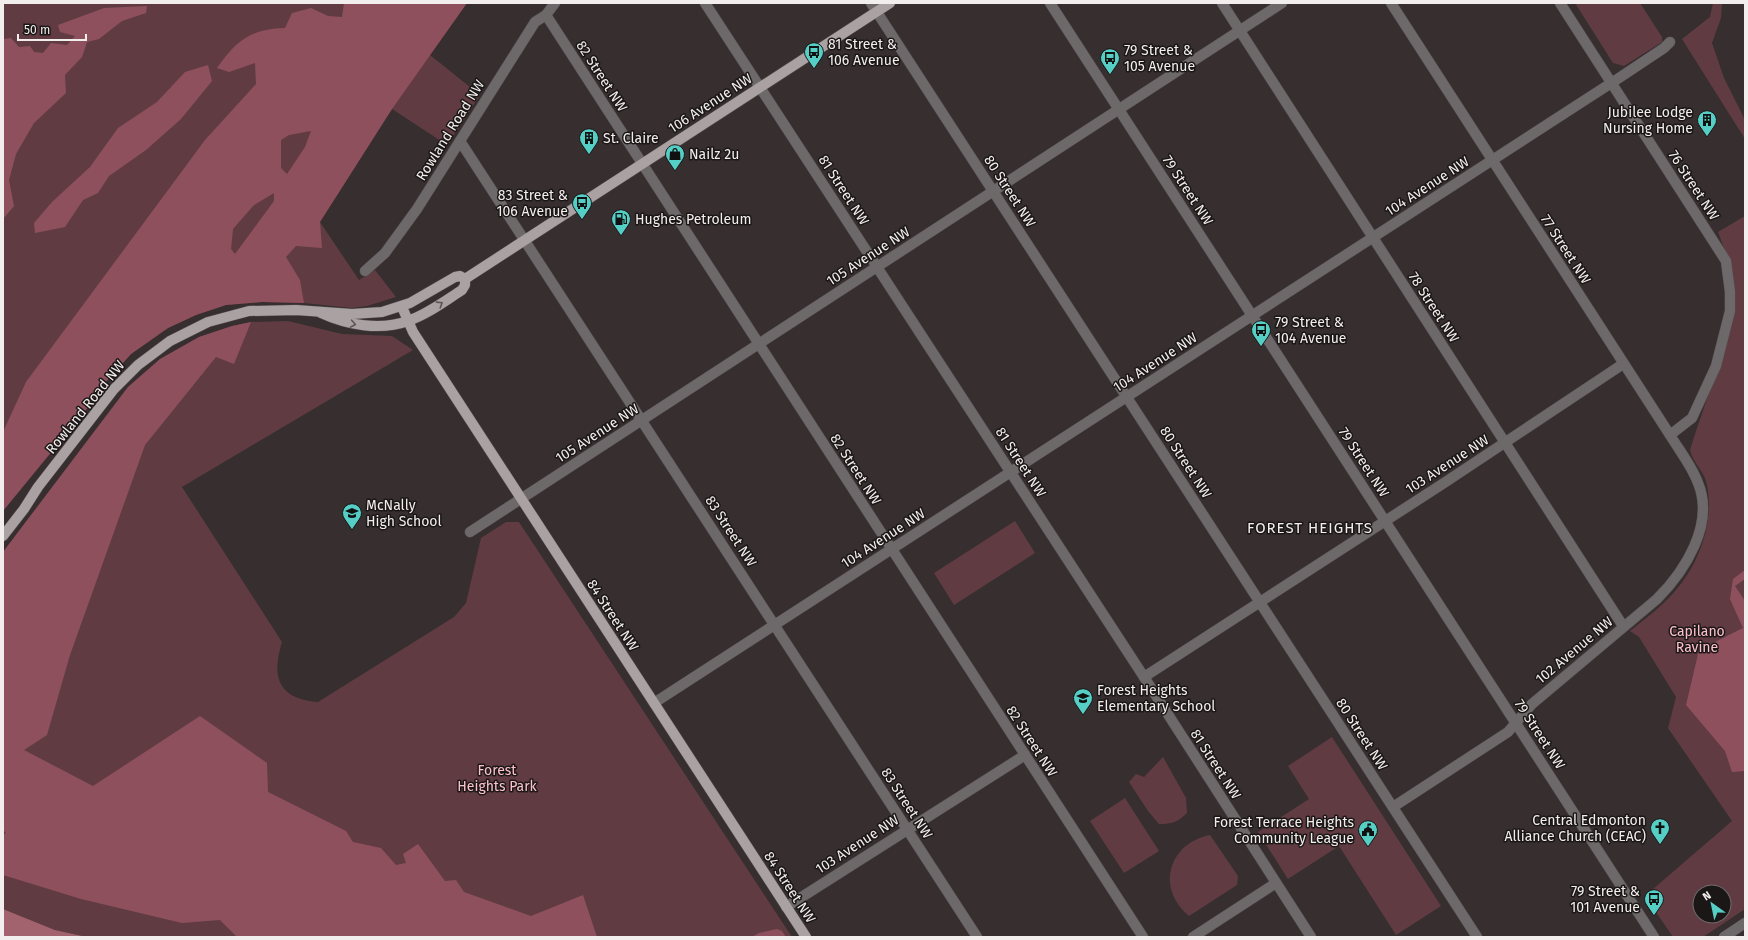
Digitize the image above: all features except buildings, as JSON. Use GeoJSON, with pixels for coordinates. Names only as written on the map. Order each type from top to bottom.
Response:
{"type":"FeatureCollection","features":[{"type":"Feature","properties":{"kind":"main road","name":"106 Avenue NW"},"geometry":{"type":"LineString","coordinates":[[402,307],[455,277],[465,279],[760,87],[874,7],[890,3]]}},
{"type":"Feature","properties":{"kind":"main road","name":"106 Avenue NW"},"geometry":{"type":"LineString","coordinates":[[407,321],[428,312],[462,290],[465,286],[465,279]]}},
{"type":"Feature","properties":{"kind":"main road","name":"Rowland Road NW"},"geometry":{"type":"LineString","coordinates":[[3,525],[38,487],[122,380],[147,357],[170,341],[208,322],[249,311],[296,310],[352,314],[382,312],[402,307]]}},
{"type":"Feature","properties":{"kind":"main road","name":"84 Street NW"},"geometry":{"type":"LineString","coordinates":[[402,307],[407,321],[521,499],[806,937]]}},
{"type":"Feature","properties":{"kind":"main road","name":"Rowland Road NW"},"geometry":{"type":"LineString","coordinates":[[317,311],[336,320],[358,325],[382,325],[407,321]]}},
{"type":"Feature","properties":{"kind":"main road","name":"Rowland Road NW"},"geometry":{"type":"LineString","coordinates":[[3,536],[24,509],[38,487]]}},
{"type":"Feature","properties":{"kind":"street","name":"Rowland Road NW"},"geometry":{"type":"LineString","coordinates":[[364,271],[385,253],[413,215],[535,22],[546,15],[555,3]]}},
{"type":"Feature","properties":{"kind":"street","name":"81 Street NW"},"geometry":{"type":"LineString","coordinates":[[705,3],[1011,472],[1311,937]]}},
{"type":"Feature","properties":{"kind":"street","name":"79 Street NW"},"geometry":{"type":"LineString","coordinates":[[1050,3],[1654,937]]}},
{"type":"Feature","properties":{"kind":"street","name":"78 Street NW"},"geometry":{"type":"LineString","coordinates":[[1222,3],[1623,626]]}},
{"type":"Feature","properties":{"kind":"street","name":"105 Avenue NW"},"geometry":{"type":"LineString","coordinates":[[470,532],[1282,3]]}},
{"type":"Feature","properties":{"kind":"street","name":"77 Street NW"},"geometry":{"type":"LineString","coordinates":[[1391,3],[1623,364],[1670,434],[1698,483],[1702,499],[1702,516]]}},
{"type":"Feature","properties":{"kind":"street","name":"76 Street NW"},"geometry":{"type":"LineString","coordinates":[[1560,3],[1726,261],[1730,292],[1730,311],[1716,366],[1692,418],[1670,434]]}},
{"type":"Feature","properties":{"kind":"street","name":"80 Street NW"},"geometry":{"type":"LineString","coordinates":[[874,7],[1477,937]]}},
{"type":"Feature","properties":{"kind":"street","name":"82 Street NW"},"geometry":{"type":"LineString","coordinates":[[546,15],[641,164],[1143,937]]}},
{"type":"Feature","properties":{"kind":"street","name":"104 Avenue NW"},"geometry":{"type":"LineString","coordinates":[[654,703],[1612,83],[1664,48],[1670,42]]}},
{"type":"Feature","properties":{"kind":"street","name":"83 Street NW"},"geometry":{"type":"LineString","coordinates":[[460,141],[977,937]]}},
{"type":"Feature","properties":{"kind":"street","name":"103 Avenue NW"},"geometry":{"type":"LineString","coordinates":[[1144,677],[1385,521],[1623,364]]}},
{"type":"Feature","properties":{"kind":"street","name":"102 Avenue NW"},"geometry":{"type":"LineString","coordinates":[[1393,807],[1508,732],[1532,704],[1657,599],[1675,580],[1689,557],[1695,544],[1702,516]]}},
{"type":"Feature","properties":{"kind":"street","name":"103 Avenue NW"},"geometry":{"type":"LineString","coordinates":[[786,907],[1025,754]]}},
{"type":"Feature","properties":{"kind":"street"},"geometry":{"type":"LineString","coordinates":[[1193,937],[1276,883]]}},
{"type":"Feature","properties":{"kind":"street"},"geometry":{"type":"LineString","coordinates":[[1724,937],[1745,923]]}},
{"type":"Feature","properties":{"kind":"green space"},"geometry":{"type":"Polygon","coordinates":[[[3,3],[467,3],[430,55],[480,95],[447,145],[392,109],[320,222],[359,280],[375,270],[396,297],[367,306],[352,308],[304,303],[262,302],[226,305],[196,315],[168,328],[131,354],[102,386],[89,406],[3,511],[3,3]]]}},
{"type":"Feature","properties":{"kind":"green space"},"geometry":{"type":"Polygon","coordinates":[[[1575,3],[1640,3],[1662,37],[1662,42],[1624,66],[1613,63],[1575,3]]]}},
{"type":"Feature","properties":{"kind":"green space"},"geometry":{"type":"Polygon","coordinates":[[[1713,3],[1722,3],[1721,18],[1712,43],[1724,78],[1745,120],[1745,139],[1682,39],[1710,17],[1713,3]]]}},
{"type":"Feature","properties":{"kind":"green space","name":"Capilano Ravine"},"geometry":{"type":"Polygon","coordinates":[[[1745,216],[1745,909],[1732,918],[1732,884],[1692,884],[1692,924],[1722,924],[1703,937],[1673,937],[1645,896],[1732,821],[1668,728],[1676,697],[1639,637],[1630,631],[1666,601],[1685,579],[1698,554],[1707,527],[1709,499],[1706,480],[1690,450],[1708,397],[1724,342],[1728,314],[1729,287],[1726,259],[1718,232],[1745,216]]]}},
{"type":"Feature","properties":{"kind":"green space","name":"Forest Heights Park"},"geometry":{"type":"Polygon","coordinates":[[[288,321],[342,334],[392,336],[413,350],[182,487],[282,642],[277,666],[278,676],[286,691],[305,700],[318,702],[454,617],[466,603],[481,538],[506,522],[519,522],[792,937],[87,937],[55,930],[3,909],[3,552],[128,387],[160,359],[199,337],[232,326],[251,322],[288,321]]]}},
{"type":"Feature","properties":{"kind":"green space"},"geometry":{"type":"Polygon","coordinates":[[[1015,521],[1035,553],[954,605],[934,573],[1015,521]]]}},
{"type":"Feature","properties":{"kind":"green space"},"geometry":{"type":"Polygon","coordinates":[[[1332,737],[1441,906],[1396,935],[1339,846],[1288,879],[1258,832],[1309,799],[1288,766],[1332,737]]]}},
{"type":"Feature","properties":{"kind":"green space"},"geometry":{"type":"Polygon","coordinates":[[[1163,757],[1186,798],[1187,813],[1181,819],[1168,824],[1159,824],[1148,811],[1129,782],[1136,774],[1144,777],[1163,757]]]}},
{"type":"Feature","properties":{"kind":"green space"},"geometry":{"type":"Polygon","coordinates":[[[1125,798],[1159,851],[1124,873],[1090,821],[1125,798]]]}},
{"type":"Feature","properties":{"kind":"green space"},"geometry":{"type":"Polygon","coordinates":[[[1210,835],[1238,876],[1237,885],[1189,916],[1178,905],[1172,893],[1170,880],[1171,868],[1176,857],[1185,847],[1196,840],[1210,835]]]}},
{"type":"Feature","properties":{"kind":"shaded area"},"geometry":{"type":"Polygon","coordinates":[[[344,3],[467,3],[392,109],[320,222],[322,248],[296,246],[286,257],[300,280],[304,303],[262,302],[226,305],[196,315],[168,328],[131,354],[102,386],[89,406],[3,511],[3,432],[26,382],[205,140],[256,84],[255,63],[229,72],[217,68],[231,50],[245,38],[262,31],[285,28],[292,13],[311,8],[328,16],[342,17],[344,3]],[[311,131],[289,135],[281,140],[281,168],[287,174],[305,147],[311,131]],[[274,193],[254,205],[233,229],[231,249],[235,254],[274,201],[274,193]]]}},
{"type":"Feature","properties":{"kind":"shaded area"},"geometry":{"type":"Polygon","coordinates":[[[147,6],[146,13],[122,21],[99,39],[87,42],[82,57],[65,75],[66,93],[34,123],[16,154],[9,180],[14,206],[3,219],[3,39],[11,38],[19,47],[30,46],[34,52],[43,53],[51,43],[67,45],[75,36],[60,32],[58,25],[104,8],[147,6]]]}},
{"type":"Feature","properties":{"kind":"shaded area"},"geometry":{"type":"Polygon","coordinates":[[[208,65],[212,81],[181,119],[146,150],[109,176],[98,193],[83,200],[65,227],[35,233],[34,223],[52,202],[90,167],[118,128],[157,102],[185,72],[208,65]]]}},
{"type":"Feature","properties":{"kind":"shaded area"},"geometry":{"type":"Polygon","coordinates":[[[251,322],[234,364],[216,357],[145,445],[70,655],[47,735],[24,750],[93,786],[200,716],[267,763],[268,792],[346,831],[353,842],[381,848],[396,865],[406,863],[403,854],[418,844],[445,881],[456,880],[464,892],[531,916],[583,895],[597,937],[237,937],[220,920],[182,923],[81,899],[3,875],[3,835],[6,833],[3,830],[3,552],[128,387],[160,359],[199,337],[232,326],[251,322]]]}},
{"type":"Feature","properties":{"kind":"shaded area"},"geometry":{"type":"Polygon","coordinates":[[[1745,570],[1745,579],[1735,586],[1745,601],[1745,771],[1732,772],[1725,751],[1686,705],[1699,650],[1743,628],[1730,599],[1733,579],[1745,570]]]}},
{"type":"Feature","properties":{"kind":"shaded area"},"geometry":{"type":"Polygon","coordinates":[[[3,909],[55,930],[87,937],[3,937],[3,909]]]}},
{"type":"Feature","properties":{"kind":"shaded area"},"geometry":{"type":"Polygon","coordinates":[[[777,929],[782,931],[786,937],[752,937],[759,933],[777,929]]]}},
{"type":"Feature","properties":{"kind":"place","name":"81 Street & 106 Avenue"},"geometry":{"type":"Point","coordinates":[814,69]}},
{"type":"Feature","properties":{"kind":"place","name":"79 Street & 105 Avenue"},"geometry":{"type":"Point","coordinates":[1110,75]}},
{"type":"Feature","properties":{"kind":"place","name":"Jubilee Lodge Nursing Home"},"geometry":{"type":"Point","coordinates":[1707,137]}},
{"type":"Feature","properties":{"kind":"place","name":"St. Claire"},"geometry":{"type":"Point","coordinates":[589,155]}},
{"type":"Feature","properties":{"kind":"place","name":"Nailz 2u"},"geometry":{"type":"Point","coordinates":[675,171]}},
{"type":"Feature","properties":{"kind":"place","name":"83 Street & 106 Avenue"},"geometry":{"type":"Point","coordinates":[582,220]}},
{"type":"Feature","properties":{"kind":"place","name":"Hughes Petroleum"},"geometry":{"type":"Point","coordinates":[621,236]}},
{"type":"Feature","properties":{"kind":"place","name":"79 Street & 104 Avenue"},"geometry":{"type":"Point","coordinates":[1261,347]}},
{"type":"Feature","properties":{"kind":"place","name":"McNally High School"},"geometry":{"type":"Point","coordinates":[352,530]}},
{"type":"Feature","properties":{"kind":"place","name":"Forest Heights Elementary School"},"geometry":{"type":"Point","coordinates":[1083,715]}},
{"type":"Feature","properties":{"kind":"place","name":"Central Edmonton Alliance Church (CEAC)"},"geometry":{"type":"Point","coordinates":[1660,845]}},
{"type":"Feature","properties":{"kind":"place","name":"Forest Terrace Heights Community League"},"geometry":{"type":"Point","coordinates":[1368,847]}},
{"type":"Feature","properties":{"kind":"place","name":"79 Street & 101 Avenue"},"geometry":{"type":"Point","coordinates":[1654,916]}},
{"type":"Feature","properties":{"kind":"district","name":"FOREST HEIGHTS"},"geometry":{"type":"Point","coordinates":[1310,528]}}]}
